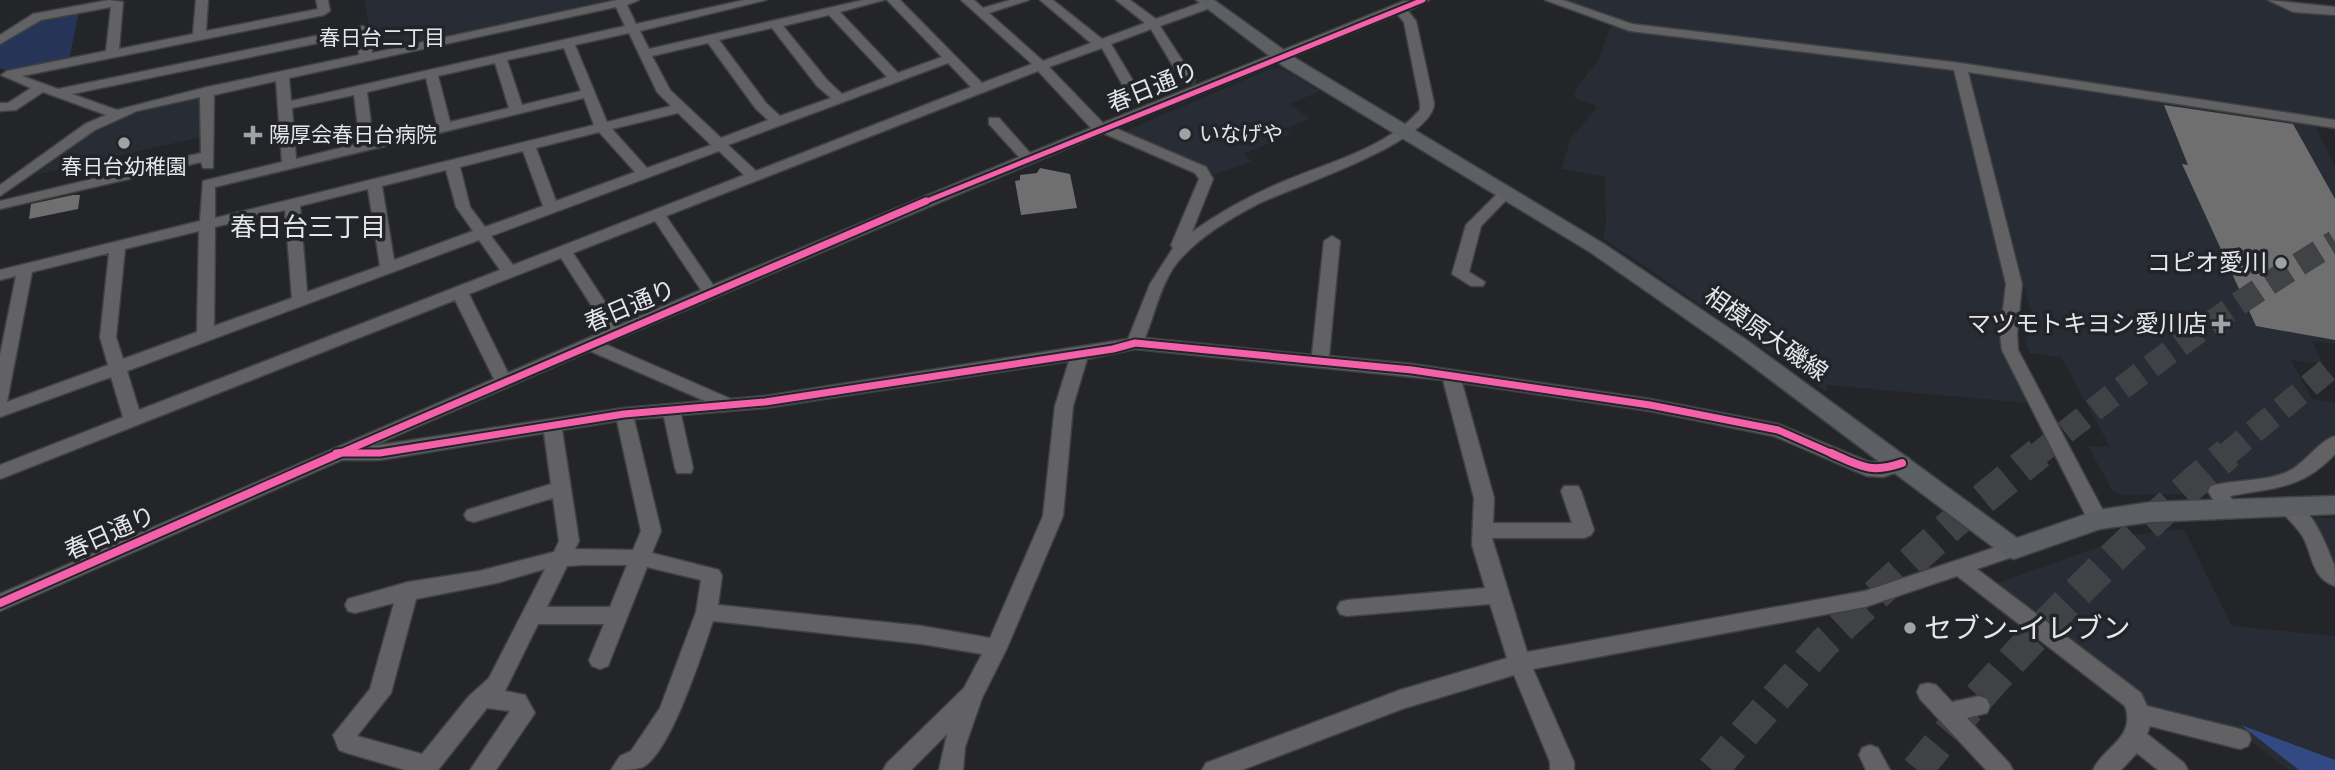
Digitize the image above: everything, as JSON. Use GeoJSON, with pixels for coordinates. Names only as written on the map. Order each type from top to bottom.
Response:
{"type":"FeatureCollection","features":[{"type":"Feature","properties":{"kind":"main road","name":"相模原大磯線"},"geometry":{"type":"LineString","coordinates":[[1206,2],[1280,56],[1597,248],[1719,331],[1902,463],[2014,549]]}},
{"type":"Feature","properties":{"kind":"main road"},"geometry":{"type":"LineString","coordinates":[[2014,549],[2098,520],[2151,512],[2335,505]]}},
{"type":"Feature","properties":{"kind":"street"},"geometry":{"type":"LineString","coordinates":[[37,17],[33,16],[37,6],[61,0]]}},
{"type":"Feature","properties":{"kind":"street"},"geometry":{"type":"LineString","coordinates":[[199,36],[202,0]]}},
{"type":"Feature","properties":{"kind":"street"},"geometry":{"type":"LineString","coordinates":[[285,106],[760,0]]}},
{"type":"Feature","properties":{"kind":"street"},"geometry":{"type":"LineString","coordinates":[[644,54],[878,0]]}},
{"type":"Feature","properties":{"kind":"street"},"geometry":{"type":"LineString","coordinates":[[893,0],[980,88]]}},
{"type":"Feature","properties":{"kind":"street"},"geometry":{"type":"LineString","coordinates":[[967,0],[1103,128],[1201,170],[1206,179],[1179,246],[1182,249]]}},
{"type":"Feature","properties":{"kind":"street"},"geometry":{"type":"LineString","coordinates":[[981,12],[1023,0]]}},
{"type":"Feature","properties":{"kind":"street"},"geometry":{"type":"LineString","coordinates":[[1046,0],[1104,45],[1137,99]]}},
{"type":"Feature","properties":{"kind":"street"},"geometry":{"type":"LineString","coordinates":[[1122,0],[1156,27],[1188,80]]}},
{"type":"Feature","properties":{"kind":"street","name":"春日通り"},"geometry":{"type":"LineString","coordinates":[[0,603],[336,453],[710,292],[1406,3],[1423,0]]}},
{"type":"Feature","properties":{"kind":"street"},"geometry":{"type":"LineString","coordinates":[[1551,0],[1630,27],[1960,67],[2335,124]]}},
{"type":"Feature","properties":{"kind":"street"},"geometry":{"type":"LineString","coordinates":[[2274,0],[2292,8],[2335,12]]}},
{"type":"Feature","properties":{"kind":"street"},"geometry":{"type":"LineString","coordinates":[[0,192],[89,127],[115,114],[207,91],[624,1],[632,28],[664,92],[754,177]]}},
{"type":"Feature","properties":{"kind":"street"},"geometry":{"type":"LineString","coordinates":[[0,40],[37,17],[117,2],[112,54]]}},
{"type":"Feature","properties":{"kind":"street"},"geometry":{"type":"LineString","coordinates":[[0,472],[980,88],[1156,27],[1206,2]]}},
{"type":"Feature","properties":{"kind":"street"},"geometry":{"type":"LineString","coordinates":[[1135,344],[1167,267],[1182,249],[1239,208],[1407,133],[1427,111],[1410,21],[1401,10],[1406,3]]}},
{"type":"Feature","properties":{"kind":"street"},"geometry":{"type":"LineString","coordinates":[[4,74],[154,46],[323,6],[327,37]]}},
{"type":"Feature","properties":{"kind":"street"},"geometry":{"type":"LineString","coordinates":[[832,10],[895,78]]}},
{"type":"Feature","properties":{"kind":"street"},"geometry":{"type":"LineString","coordinates":[[775,24],[822,83],[840,99]]}},
{"type":"Feature","properties":{"kind":"street"},"geometry":{"type":"LineString","coordinates":[[57,93],[363,30],[366,57]]}},
{"type":"Feature","properties":{"kind":"street"},"geometry":{"type":"LineString","coordinates":[[470,35],[477,63]]}},
{"type":"Feature","properties":{"kind":"street"},"geometry":{"type":"LineString","coordinates":[[711,38],[761,106],[778,122]]}},
{"type":"Feature","properties":{"kind":"street"},"geometry":{"type":"LineString","coordinates":[[568,43],[602,127],[645,174]]}},
{"type":"Feature","properties":{"kind":"street"},"geometry":{"type":"LineString","coordinates":[[151,74],[154,46]]}},
{"type":"Feature","properties":{"kind":"street"},"geometry":{"type":"LineString","coordinates":[[500,58],[517,110]]}},
{"type":"Feature","properties":{"kind":"street"},"geometry":{"type":"LineString","coordinates":[[0,411],[551,209],[951,58]]}},
{"type":"Feature","properties":{"kind":"street"},"geometry":{"type":"LineString","coordinates":[[1960,67],[2014,284],[2015,300],[2007,337],[2010,350],[2098,520]]}},
{"type":"Feature","properties":{"kind":"street"},"geometry":{"type":"LineString","coordinates":[[431,73],[444,127]]}},
{"type":"Feature","properties":{"kind":"street"},"geometry":{"type":"LineString","coordinates":[[4,74],[115,114]]}},
{"type":"Feature","properties":{"kind":"street"},"geometry":{"type":"LineString","coordinates":[[282,76],[289,164]]}},
{"type":"Feature","properties":{"kind":"street"},"geometry":{"type":"LineString","coordinates":[[0,107],[11,107],[41,88]]}},
{"type":"Feature","properties":{"kind":"street"},"geometry":{"type":"LineString","coordinates":[[360,89],[366,145]]}},
{"type":"Feature","properties":{"kind":"street"},"geometry":{"type":"LineString","coordinates":[[205,335],[207,91]]}},
{"type":"Feature","properties":{"kind":"street"},"geometry":{"type":"LineString","coordinates":[[208,184],[587,93]]}},
{"type":"Feature","properties":{"kind":"street"},"geometry":{"type":"LineString","coordinates":[[0,275],[681,108]]}},
{"type":"Feature","properties":{"kind":"street"},"geometry":{"type":"LineString","coordinates":[[994,121],[1028,159]]}},
{"type":"Feature","properties":{"kind":"street"},"geometry":{"type":"LineString","coordinates":[[528,145],[551,209]]}},
{"type":"Feature","properties":{"kind":"street"},"geometry":{"type":"LineString","coordinates":[[0,205],[208,156]]}},
{"type":"Feature","properties":{"kind":"street"},"geometry":{"type":"LineString","coordinates":[[452,165],[463,207],[510,272]]}},
{"type":"Feature","properties":{"kind":"street"},"geometry":{"type":"LineString","coordinates":[[374,184],[388,269]]}},
{"type":"Feature","properties":{"kind":"street"},"geometry":{"type":"LineString","coordinates":[[1477,282],[1460,274],[1474,225],[1507,192]]}},
{"type":"Feature","properties":{"kind":"street"},"geometry":{"type":"LineString","coordinates":[[292,204],[300,301]]}},
{"type":"Feature","properties":{"kind":"street"},"geometry":{"type":"LineString","coordinates":[[658,215],[710,292]]}},
{"type":"Feature","properties":{"kind":"street"},"geometry":{"type":"LineString","coordinates":[[1320,359],[1332,241]]}},
{"type":"Feature","properties":{"kind":"street"},"geometry":{"type":"LineString","coordinates":[[117,247],[108,338],[133,420]]}},
{"type":"Feature","properties":{"kind":"street"},"geometry":{"type":"LineString","coordinates":[[564,251],[617,332]]}},
{"type":"Feature","properties":{"kind":"street"},"geometry":{"type":"LineString","coordinates":[[0,398],[25,269]]}},
{"type":"Feature","properties":{"kind":"street"},"geometry":{"type":"LineString","coordinates":[[459,292],[504,381]]}},
{"type":"Feature","properties":{"kind":"street"},"geometry":{"type":"LineString","coordinates":[[589,344],[725,403]]}},
{"type":"Feature","properties":{"kind":"street"},"geometry":{"type":"LineString","coordinates":[[336,453],[380,453],[624,414],[725,403],[765,402],[1135,344],[1320,359],[1451,376],[1762,426],[1800,438],[1867,469],[1883,470],[1902,463]]}},
{"type":"Feature","properties":{"kind":"street"},"geometry":{"type":"LineString","coordinates":[[951,770],[954,747],[972,695],[996,648],[1053,516],[1064,406],[1078,364],[1078,353]]}},
{"type":"Feature","properties":{"kind":"street"},"geometry":{"type":"LineString","coordinates":[[1451,376],[1484,498],[1482,545],[1520,664],[1544,715],[1562,762],[1562,770]]}},
{"type":"Feature","properties":{"kind":"street"},"geometry":{"type":"LineString","coordinates":[[671,409],[684,468]]}},
{"type":"Feature","properties":{"kind":"street"},"geometry":{"type":"LineString","coordinates":[[600,660],[651,531],[624,414]]}},
{"type":"Feature","properties":{"kind":"street"},"geometry":{"type":"LineString","coordinates":[[408,590],[380,693],[344,735],[347,743],[425,768],[477,703],[486,698],[496,685],[569,541],[552,424]]}},
{"type":"Feature","properties":{"kind":"street"},"geometry":{"type":"LineString","coordinates":[[2228,509],[2218,491],[2285,481],[2318,463],[2335,443]]}},
{"type":"Feature","properties":{"kind":"street"},"geometry":{"type":"LineString","coordinates":[[474,515],[562,488]]}},
{"type":"Feature","properties":{"kind":"street"},"geometry":{"type":"LineString","coordinates":[[1483,531],[1584,530],[1572,491]]}},
{"type":"Feature","properties":{"kind":"street"},"geometry":{"type":"LineString","coordinates":[[2288,506],[2312,534],[2322,564],[2335,578]]}},
{"type":"Feature","properties":{"kind":"street"},"geometry":{"type":"LineString","coordinates":[[1214,770],[1400,700],[1520,664],[1574,651],[1865,599],[1962,569],[2014,549]]}},
{"type":"Feature","properties":{"kind":"street"},"geometry":{"type":"LineString","coordinates":[[355,606],[408,590],[498,575],[534,562],[562,558],[669,562],[683,569],[712,576],[705,612],[669,713],[639,758],[628,762],[623,770]]}},
{"type":"Feature","properties":{"kind":"street"},"geometry":{"type":"LineString","coordinates":[[1962,569],[2133,700],[2141,714],[2135,738],[2105,770]]}},
{"type":"Feature","properties":{"kind":"street"},"geometry":{"type":"LineString","coordinates":[[1347,608],[1497,595]]}},
{"type":"Feature","properties":{"kind":"street"},"geometry":{"type":"LineString","coordinates":[[705,612],[922,635],[996,648]]}},
{"type":"Feature","properties":{"kind":"street"},"geometry":{"type":"LineString","coordinates":[[533,615],[618,616]]}},
{"type":"Feature","properties":{"kind":"street"},"geometry":{"type":"LineString","coordinates":[[1928,692],[2001,770]]}},
{"type":"Feature","properties":{"kind":"street"},"geometry":{"type":"LineString","coordinates":[[895,770],[972,695]]}},
{"type":"Feature","properties":{"kind":"street"},"geometry":{"type":"LineString","coordinates":[[482,770],[524,713],[517,702],[486,698]]}},
{"type":"Feature","properties":{"kind":"street"},"geometry":{"type":"LineString","coordinates":[[1948,713],[1979,706]]}},
{"type":"Feature","properties":{"kind":"street"},"geometry":{"type":"LineString","coordinates":[[2141,714],[2240,739]]}},
{"type":"Feature","properties":{"kind":"street"},"geometry":{"type":"LineString","coordinates":[[2135,738],[2176,770]]}},
{"type":"Feature","properties":{"kind":"shaded area"},"geometry":{"type":"Polygon","coordinates":[[[364,0],[611,0],[373,50],[364,0]]]}},
{"type":"Feature","properties":{"kind":"shaded area"},"geometry":{"type":"Polygon","coordinates":[[[1558,0],[2270,0],[2335,13],[2335,121],[1969,66],[1634,26],[1558,0]]]}},
{"type":"Feature","properties":{"kind":"shaded area"},"geometry":{"type":"Polygon","coordinates":[[[79,11],[69,60],[12,73],[0,68],[0,43],[39,18],[79,11]]]}},
{"type":"Feature","properties":{"kind":"shaded area"},"geometry":{"type":"Polygon","coordinates":[[[1617,26],[1954,71],[2003,274],[2006,299],[1997,335],[2028,403],[1826,385],[1827,392],[1603,238],[1606,225],[1605,177],[1561,169],[1571,138],[1596,109],[1596,106],[1575,98],[1574,92],[1599,59],[1610,28],[1617,26]]]}},
{"type":"Feature","properties":{"kind":"shaded area"},"geometry":{"type":"Polygon","coordinates":[[[1272,68],[1283,69],[1320,91],[1290,104],[1310,119],[1284,129],[1291,134],[1244,154],[1252,161],[1211,176],[1207,171],[1123,132],[1272,68]]]}},
{"type":"Feature","properties":{"kind":"shaded area"},"geometry":{"type":"Polygon","coordinates":[[[1973,71],[2313,122],[2335,167],[2335,344],[2312,341],[2323,364],[2291,360],[2312,399],[2335,403],[2335,433],[2312,459],[2279,478],[2199,484],[2199,494],[2122,495],[2112,490],[2088,446],[2110,447],[2061,357],[2030,353],[2025,342],[2032,315],[1969,73],[1973,71]]]}},
{"type":"Feature","properties":{"kind":"shaded area"},"geometry":{"type":"Polygon","coordinates":[[[202,97],[201,137],[35,175],[92,133],[126,115],[202,97]]]}},
{"type":"Feature","properties":{"kind":"shaded area"},"geometry":{"type":"Polygon","coordinates":[[[2308,518],[2335,518],[2335,571],[2331,566],[2308,518]]]}},
{"type":"Feature","properties":{"kind":"shaded area"},"geometry":{"type":"Polygon","coordinates":[[[2184,529],[2232,626],[2335,636],[2335,770],[2289,770],[2243,735],[2155,714],[1992,585],[2132,535],[2184,529]]]}},
{"type":"Feature","properties":{"kind":"shaded area"},"geometry":{"type":"Polygon","coordinates":[[[2241,725],[2335,760],[2335,770],[2299,770],[2241,725]]]}},
{"type":"Feature","properties":{"kind":"building","name":"コピオ愛川"},"geometry":{"type":"Polygon","coordinates":[[[2164,105],[2293,124],[2335,199],[2335,340],[2256,326],[2182,164],[2188,165],[2164,105]]]}},
{"type":"Feature","properties":{"kind":"building"},"geometry":{"type":"Polygon","coordinates":[[[1040,168],[1070,174],[1077,208],[1021,215],[1015,181],[1020,180],[1020,175],[1037,173],[1040,168]]]}},
{"type":"Feature","properties":{"kind":"building"},"geometry":{"type":"Polygon","coordinates":[[[80,195],[78,209],[29,219],[31,204],[80,195]]]}},
{"type":"Feature","properties":{"kind":"tunnel"},"geometry":{"type":"LineString","coordinates":[[2037,455],[2182,343],[2335,242]]}},
{"type":"Feature","properties":{"kind":"tunnel"},"geometry":{"type":"LineString","coordinates":[[2226,455],[2335,364]]}},
{"type":"Feature","properties":{"kind":"tunnel"},"geometry":{"type":"LineString","coordinates":[[1712,770],[1824,643],[1950,526],[2039,453]]}},
{"type":"Feature","properties":{"kind":"tunnel"},"geometry":{"type":"LineString","coordinates":[[1917,770],[1989,685],[2065,604],[2145,527],[2228,453]]}},
{"type":"Feature","properties":{"kind":"cycle path"},"geometry":{"type":"LineString","coordinates":[[0,603],[708,293],[1064,143],[1423,0]]}},
{"type":"Feature","properties":{"kind":"cycle path"},"geometry":{"type":"LineString","coordinates":[[336,453],[380,453],[624,414],[765,402],[1113,349],[1135,343],[1412,370],[1650,405],[1778,430],[1867,469],[1883,470],[1902,463]]}},
{"type":"Feature","properties":{"kind":"place","name":"いなげや"},"geometry":{"type":"Point","coordinates":[1185,134]}},
{"type":"Feature","properties":{"kind":"place","name":"陽厚会春日台病院"},"geometry":{"type":"Point","coordinates":[253,135]}},
{"type":"Feature","properties":{"kind":"place","name":"春日台幼稚園"},"geometry":{"type":"Point","coordinates":[124,143]}},
{"type":"Feature","properties":{"kind":"place","name":"コピオ愛川"},"geometry":{"type":"Point","coordinates":[2281,263]}},
{"type":"Feature","properties":{"kind":"place","name":"マツモトキヨシ愛川店"},"geometry":{"type":"Point","coordinates":[2221,324]}},
{"type":"Feature","properties":{"kind":"place","name":"セブン-イレブン"},"geometry":{"type":"Point","coordinates":[1910,628]}},
{"type":"Feature","properties":{"kind":"district","name":"春日台二丁目"},"geometry":{"type":"Point","coordinates":[382,38]}},
{"type":"Feature","properties":{"kind":"district","name":"春日台三丁目"},"geometry":{"type":"Point","coordinates":[308,227]}}]}
